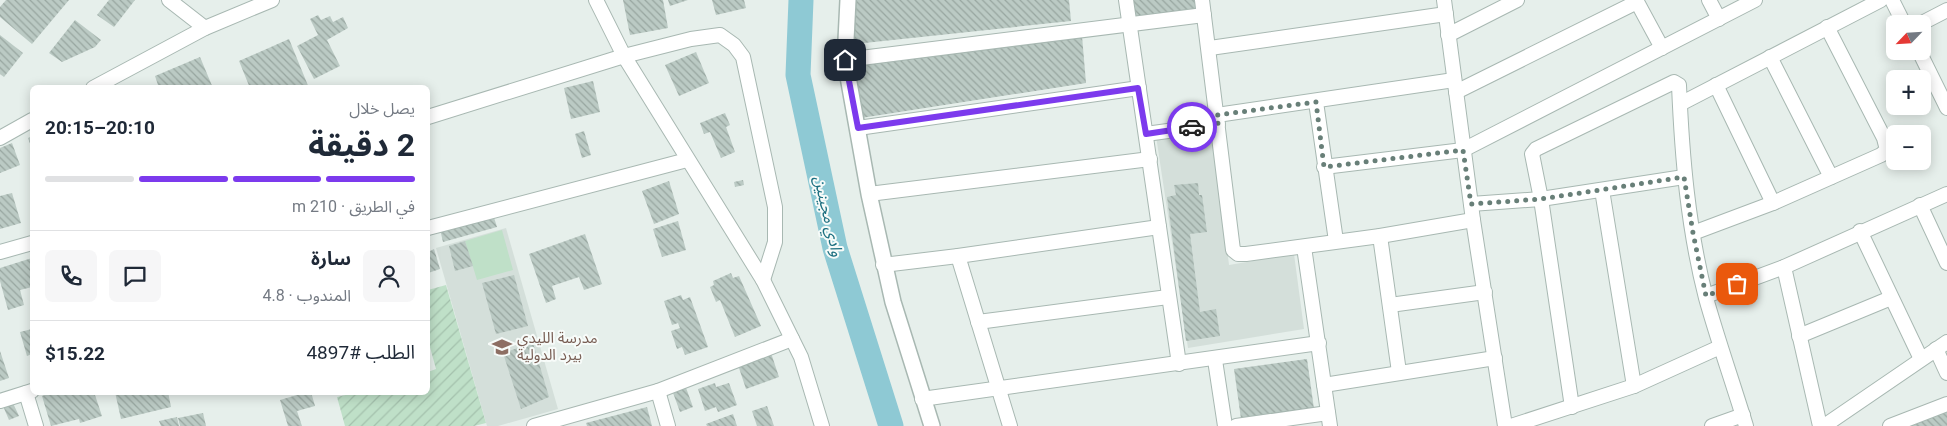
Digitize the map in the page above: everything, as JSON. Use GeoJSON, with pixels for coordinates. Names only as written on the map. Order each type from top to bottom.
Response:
{"type":"FeatureCollection","features":[{"type":"Feature","properties":{"kind":"street"},"geometry":{"type":"LineString","coordinates":[[169,0],[205,28]]}},
{"type":"Feature","properties":{"kind":"street"},"geometry":{"type":"LineString","coordinates":[[99,85],[205,28],[272,0]]}},
{"type":"Feature","properties":{"kind":"street"},"geometry":{"type":"LineString","coordinates":[[596,0],[624,56],[763,280],[802,356],[822,426]]}},
{"type":"Feature","properties":{"kind":"street"},"geometry":{"type":"LineString","coordinates":[[848,0],[845,60],[869,194],[883,265],[922,399],[932,426]]}},
{"type":"Feature","properties":{"kind":"street"},"geometry":{"type":"LineString","coordinates":[[1126,0],[1179,364]]}},
{"type":"Feature","properties":{"kind":"street"},"geometry":{"type":"LineString","coordinates":[[1202,0],[1210,48],[1233,250],[1238,254],[1246,254],[1304,247],[1473,220]]}},
{"type":"Feature","properties":{"kind":"street"},"geometry":{"type":"LineString","coordinates":[[1448,35],[1517,0]]}},
{"type":"Feature","properties":{"kind":"street"},"geometry":{"type":"LineString","coordinates":[[1709,0],[1719,18]]}},
{"type":"Feature","properties":{"kind":"street"},"geometry":{"type":"LineString","coordinates":[[1324,167],[1463,150],[1755,0]]}},
{"type":"Feature","properties":{"kind":"street"},"geometry":{"type":"LineString","coordinates":[[1680,104],[1881,0]]}},
{"type":"Feature","properties":{"kind":"street"},"geometry":{"type":"LineString","coordinates":[[1892,0],[1900,15]]}},
{"type":"Feature","properties":{"kind":"street"},"geometry":{"type":"LineString","coordinates":[[1146,134],[1316,102],[1455,86],[1636,1],[1662,48]]}},
{"type":"Feature","properties":{"kind":"street"},"geometry":{"type":"LineString","coordinates":[[1210,48],[1445,7],[1473,220],[1505,426]]}},
{"type":"Feature","properties":{"kind":"street"},"geometry":{"type":"LineString","coordinates":[[1931,18],[1947,10]]}},
{"type":"Feature","properties":{"kind":"street"},"geometry":{"type":"LineString","coordinates":[[845,60],[1072,30],[1131,26],[1204,15]]}},
{"type":"Feature","properties":{"kind":"street"},"geometry":{"type":"LineString","coordinates":[[1693,233],[1772,203],[1881,155],[1887,150],[1887,146],[1827,27]]}},
{"type":"Feature","properties":{"kind":"street"},"geometry":{"type":"LineString","coordinates":[[430,116],[624,56],[691,39],[720,35],[734,46],[742,57],[775,207],[775,242],[763,280]]}},
{"type":"Feature","properties":{"kind":"street"},"geometry":{"type":"LineString","coordinates":[[1770,57],[1831,177]]}},
{"type":"Feature","properties":{"kind":"street"},"geometry":{"type":"LineString","coordinates":[[1925,60],[1942,83],[1947,108]]}},
{"type":"Feature","properties":{"kind":"street"},"geometry":{"type":"LineString","coordinates":[[1572,407],[1541,199],[1532,157],[1536,149],[1674,82],[1679,85],[1684,177],[1706,296],[1744,421],[1712,426]]}},
{"type":"Feature","properties":{"kind":"street"},"geometry":{"type":"LineString","coordinates":[[1716,85],[1772,203]]}},
{"type":"Feature","properties":{"kind":"street"},"geometry":{"type":"LineString","coordinates":[[858,128],[1138,88]]}},
{"type":"Feature","properties":{"kind":"street"},"geometry":{"type":"LineString","coordinates":[[1316,102],[1336,241]]}},
{"type":"Feature","properties":{"kind":"street"},"geometry":{"type":"LineString","coordinates":[[0,138],[30,121]]}},
{"type":"Feature","properties":{"kind":"street"},"geometry":{"type":"LineString","coordinates":[[869,194],[1150,159]]}},
{"type":"Feature","properties":{"kind":"street"},"geometry":{"type":"LineString","coordinates":[[430,227],[688,160]]}},
{"type":"Feature","properties":{"kind":"street"},"geometry":{"type":"LineString","coordinates":[[1471,204],[1541,199],[1684,177]]}},
{"type":"Feature","properties":{"kind":"street"},"geometry":{"type":"LineString","coordinates":[[1602,190],[1634,386]]}},
{"type":"Feature","properties":{"kind":"street"},"geometry":{"type":"LineString","coordinates":[[1706,296],[1784,267],[1947,194]]}},
{"type":"Feature","properties":{"kind":"street"},"geometry":{"type":"LineString","coordinates":[[1920,205],[1947,263]]}},
{"type":"Feature","properties":{"kind":"street"},"geometry":{"type":"LineString","coordinates":[[883,265],[1159,227]]}},
{"type":"Feature","properties":{"kind":"street"},"geometry":{"type":"LineString","coordinates":[[1860,232],[1922,358]]}},
{"type":"Feature","properties":{"kind":"street"},"geometry":{"type":"LineString","coordinates":[[1380,236],[1399,372]]}},
{"type":"Feature","properties":{"kind":"street"},"geometry":{"type":"LineString","coordinates":[[0,252],[30,244]]}},
{"type":"Feature","properties":{"kind":"street"},"geometry":{"type":"LineString","coordinates":[[1236,426],[1329,419],[1304,247]]}},
{"type":"Feature","properties":{"kind":"street"},"geometry":{"type":"LineString","coordinates":[[958,256],[1010,426]]}},
{"type":"Feature","properties":{"kind":"street"},"geometry":{"type":"LineString","coordinates":[[1784,267],[1820,426]]}},
{"type":"Feature","properties":{"kind":"street"},"geometry":{"type":"LineString","coordinates":[[1390,304],[1484,292]]}},
{"type":"Feature","properties":{"kind":"street"},"geometry":{"type":"LineString","coordinates":[[978,322],[1168,297]]}},
{"type":"Feature","properties":{"kind":"street"},"geometry":{"type":"LineString","coordinates":[[1799,336],[1891,298]]}},
{"type":"Feature","properties":{"kind":"street"},"geometry":{"type":"LineString","coordinates":[[534,426],[658,390],[792,339]]}},
{"type":"Feature","properties":{"kind":"street"},"geometry":{"type":"LineString","coordinates":[[922,399],[999,387],[1215,360],[1319,343]]}},
{"type":"Feature","properties":{"kind":"street"},"geometry":{"type":"LineString","coordinates":[[1824,426],[1845,420],[1922,358],[1942,345],[1947,373]]}},
{"type":"Feature","properties":{"kind":"street"},"geometry":{"type":"LineString","coordinates":[[1512,426],[1634,386],[1720,347]]}},
{"type":"Feature","properties":{"kind":"street"},"geometry":{"type":"LineString","coordinates":[[1324,385],[1495,358]]}},
{"type":"Feature","properties":{"kind":"street"},"geometry":{"type":"LineString","coordinates":[[1215,360],[1225,426]]}},
{"type":"Feature","properties":{"kind":"street"},"geometry":{"type":"LineString","coordinates":[[658,390],[668,426]]}},
{"type":"Feature","properties":{"kind":"street"},"geometry":{"type":"LineString","coordinates":[[0,401],[29,392],[36,426]]}},
{"type":"Feature","properties":{"kind":"street"},"geometry":{"type":"LineString","coordinates":[[1890,426],[1947,404]]}},
{"type":"Feature","properties":{"kind":"shaded area"},"geometry":{"type":"Polygon","coordinates":[[[1213,128],[1229,265],[1294,254],[1304,329],[1188,348],[1156,136],[1213,128]]]}},
{"type":"Feature","properties":{"kind":"shaded area","name":"مدرسة الليدي بيرد الدولية"},"geometry":{"type":"Polygon","coordinates":[[[506,228],[558,409],[498,426],[487,426],[436,248],[506,228]]]}},
{"type":"Feature","properties":{"kind":"green space"},"geometry":{"type":"Polygon","coordinates":[[[502,230],[513,270],[477,280],[465,241],[502,230]]]}},
{"type":"Feature","properties":{"kind":"green space"},"geometry":{"type":"Polygon","coordinates":[[[446,285],[486,423],[474,426],[345,426],[337,397],[346,395],[430,395],[430,371],[436,369],[430,347],[430,289],[446,285]]]}},
{"type":"Feature","properties":{"kind":"building"},"geometry":{"type":"Polygon","coordinates":[[[6,0],[69,0],[32,44],[0,17],[0,7],[6,0]]]}},
{"type":"Feature","properties":{"kind":"building"},"geometry":{"type":"Polygon","coordinates":[[[109,0],[135,0],[114,27],[97,15],[109,0]]]}},
{"type":"Feature","properties":{"kind":"building"},"geometry":{"type":"Polygon","coordinates":[[[623,0],[663,0],[668,28],[630,35],[623,0]]]}},
{"type":"Feature","properties":{"kind":"building"},"geometry":{"type":"Polygon","coordinates":[[[668,0],[688,0],[670,6],[668,0]]]}},
{"type":"Feature","properties":{"kind":"building"},"geometry":{"type":"Polygon","coordinates":[[[712,0],[744,0],[746,8],[716,15],[712,0]]]}},
{"type":"Feature","properties":{"kind":"building"},"geometry":{"type":"Polygon","coordinates":[[[855,0],[1069,0],[1071,21],[855,44],[855,0]]]}},
{"type":"Feature","properties":{"kind":"building"},"geometry":{"type":"Polygon","coordinates":[[[1131,0],[1197,0],[1198,9],[1133,19],[1131,0]]]}},
{"type":"Feature","properties":{"kind":"building"},"geometry":{"type":"Polygon","coordinates":[[[318,15],[321,20],[330,16],[333,22],[343,17],[348,28],[327,40],[340,66],[314,79],[297,46],[318,35],[310,19],[318,15]]]}},
{"type":"Feature","properties":{"kind":"building"},"geometry":{"type":"Polygon","coordinates":[[[75,20],[101,40],[95,47],[62,62],[49,53],[75,20]]]}},
{"type":"Feature","properties":{"kind":"building"},"geometry":{"type":"Polygon","coordinates":[[[0,35],[23,53],[4,77],[0,74],[0,35]]]}},
{"type":"Feature","properties":{"kind":"building"},"geometry":{"type":"Polygon","coordinates":[[[1082,36],[1086,83],[861,118],[853,65],[1082,36]]]}},
{"type":"Feature","properties":{"kind":"building"},"geometry":{"type":"Polygon","coordinates":[[[289,39],[308,85],[249,85],[239,61],[289,39]]]}},
{"type":"Feature","properties":{"kind":"building"},"geometry":{"type":"Polygon","coordinates":[[[696,52],[709,83],[679,96],[665,65],[696,52]]]}},
{"type":"Feature","properties":{"kind":"building"},"geometry":{"type":"Polygon","coordinates":[[[200,57],[212,85],[158,85],[155,76],[200,57]]]}},
{"type":"Feature","properties":{"kind":"building"},"geometry":{"type":"Polygon","coordinates":[[[593,81],[600,112],[571,119],[564,88],[593,81]]]}},
{"type":"Feature","properties":{"kind":"building"},"geometry":{"type":"Polygon","coordinates":[[[725,113],[730,125],[726,127],[735,152],[721,158],[710,132],[704,134],[700,123],[725,113]]]}},
{"type":"Feature","properties":{"kind":"building"},"geometry":{"type":"Polygon","coordinates":[[[584,131],[591,155],[582,158],[575,134],[584,131]]]}},
{"type":"Feature","properties":{"kind":"building"},"geometry":{"type":"Polygon","coordinates":[[[12,143],[20,165],[0,173],[0,148],[12,143]]]}},
{"type":"Feature","properties":{"kind":"building"},"geometry":{"type":"Polygon","coordinates":[[[743,180],[744,185],[735,187],[734,182],[743,180]]]}},
{"type":"Feature","properties":{"kind":"building"},"geometry":{"type":"Polygon","coordinates":[[[669,181],[679,214],[654,224],[642,191],[669,181]]]}},
{"type":"Feature","properties":{"kind":"building"},"geometry":{"type":"Polygon","coordinates":[[[1198,183],[1199,195],[1202,195],[1207,232],[1190,234],[1200,312],[1216,309],[1220,336],[1186,341],[1167,197],[1176,195],[1174,185],[1198,183]]]}},
{"type":"Feature","properties":{"kind":"building"},"geometry":{"type":"Polygon","coordinates":[[[12,193],[21,223],[0,229],[0,196],[12,193]]]}},
{"type":"Feature","properties":{"kind":"building"},"geometry":{"type":"Polygon","coordinates":[[[492,211],[497,227],[443,242],[439,225],[492,211]]]}},
{"type":"Feature","properties":{"kind":"building"},"geometry":{"type":"Polygon","coordinates":[[[678,221],[686,250],[662,257],[653,229],[678,221]]]}},
{"type":"Feature","properties":{"kind":"building"},"geometry":{"type":"Polygon","coordinates":[[[585,234],[602,284],[584,290],[579,277],[552,286],[556,299],[546,303],[529,254],[585,234]]]}},
{"type":"Feature","properties":{"kind":"building"},"geometry":{"type":"Polygon","coordinates":[[[465,241],[473,266],[455,271],[449,246],[465,241]]]}},
{"type":"Feature","properties":{"kind":"building"},"geometry":{"type":"Polygon","coordinates":[[[434,249],[440,269],[430,272],[430,251],[434,249]]]}},
{"type":"Feature","properties":{"kind":"building"},"geometry":{"type":"Polygon","coordinates":[[[30,259],[30,288],[20,290],[24,305],[8,310],[0,281],[0,268],[30,259]]]}},
{"type":"Feature","properties":{"kind":"building"},"geometry":{"type":"Polygon","coordinates":[[[731,273],[733,278],[739,276],[761,326],[735,337],[720,300],[716,302],[710,287],[714,285],[713,281],[731,273]]]}},
{"type":"Feature","properties":{"kind":"building"},"geometry":{"type":"Polygon","coordinates":[[[514,275],[528,326],[496,334],[482,283],[514,275]]]}},
{"type":"Feature","properties":{"kind":"building"},"geometry":{"type":"Polygon","coordinates":[[[681,295],[683,300],[690,297],[708,347],[685,355],[682,347],[677,349],[671,331],[680,328],[678,323],[672,325],[664,301],[681,295]]]}},
{"type":"Feature","properties":{"kind":"building"},"geometry":{"type":"Polygon","coordinates":[[[30,330],[30,355],[27,356],[20,332],[30,330]]]}},
{"type":"Feature","properties":{"kind":"building"},"geometry":{"type":"Polygon","coordinates":[[[533,343],[549,397],[521,409],[503,353],[533,343]]]}},
{"type":"Feature","properties":{"kind":"building"},"geometry":{"type":"Polygon","coordinates":[[[770,350],[779,377],[746,389],[737,362],[770,350]]]}},
{"type":"Feature","properties":{"kind":"building"},"geometry":{"type":"Polygon","coordinates":[[[0,351],[9,378],[0,381],[0,351]]]}},
{"type":"Feature","properties":{"kind":"building"},"geometry":{"type":"Polygon","coordinates":[[[1307,359],[1314,409],[1241,419],[1234,369],[1307,359]]]}},
{"type":"Feature","properties":{"kind":"building"},"geometry":{"type":"Polygon","coordinates":[[[715,383],[716,387],[729,383],[737,405],[718,412],[716,407],[705,411],[698,389],[715,383]]]}},
{"type":"Feature","properties":{"kind":"building"},"geometry":{"type":"Polygon","coordinates":[[[685,385],[693,407],[680,412],[672,390],[685,385]]]}},
{"type":"Feature","properties":{"kind":"building"},"geometry":{"type":"Polygon","coordinates":[[[95,395],[102,416],[80,423],[79,419],[51,426],[42,396],[95,395]]]}},
{"type":"Feature","properties":{"kind":"building"},"geometry":{"type":"Polygon","coordinates":[[[116,395],[169,395],[171,407],[121,419],[116,395]]]}},
{"type":"Feature","properties":{"kind":"building"},"geometry":{"type":"Polygon","coordinates":[[[297,395],[312,395],[315,406],[297,411],[302,426],[288,426],[280,400],[297,395]]]}},
{"type":"Feature","properties":{"kind":"building"},"geometry":{"type":"Polygon","coordinates":[[[12,401],[19,416],[9,420],[3,406],[12,401]]]}},
{"type":"Feature","properties":{"kind":"building"},"geometry":{"type":"Polygon","coordinates":[[[767,406],[774,426],[757,426],[752,411],[767,406]]]}},
{"type":"Feature","properties":{"kind":"building"},"geometry":{"type":"Polygon","coordinates":[[[647,407],[652,426],[587,426],[586,423],[647,407]]]}},
{"type":"Feature","properties":{"kind":"building"},"geometry":{"type":"Polygon","coordinates":[[[1947,409],[1947,426],[1904,426],[1947,409]]]}},
{"type":"Feature","properties":{"kind":"building"},"geometry":{"type":"Polygon","coordinates":[[[203,413],[206,426],[180,426],[178,418],[203,413]]]}},
{"type":"Feature","properties":{"kind":"building"},"geometry":{"type":"Polygon","coordinates":[[[733,414],[737,426],[707,426],[706,424],[733,414]]]}},
{"type":"Feature","properties":{"kind":"building"},"geometry":{"type":"Polygon","coordinates":[[[177,417],[179,426],[161,426],[159,421],[177,417]]]}},
{"type":"Feature","properties":{"kind":"waterway","name":"وادي مجينين"},"geometry":{"type":"LineString","coordinates":[[801,0],[798,75],[835,248],[891,426]]}},
{"type":"Feature","properties":{"kind":"way so far"},"geometry":{"type":"LineString","coordinates":[[1192,127],[1218,124],[1217,115],[1316,102],[1324,167],[1463,150],[1471,204],[1541,199],[1684,177],[1706,296],[1737,284]]}},
{"type":"Feature","properties":{"kind":"place","name":"مدرسة الليدي بيرد الدولية"},"geometry":{"type":"Point","coordinates":[502,347]}},
{"type":"Feature","properties":{"kind":"route"},"geometry":{"type":"LineString","coordinates":[[845,60],[858,128],[1138,88],[1146,134],[1192,127]]}}]}
